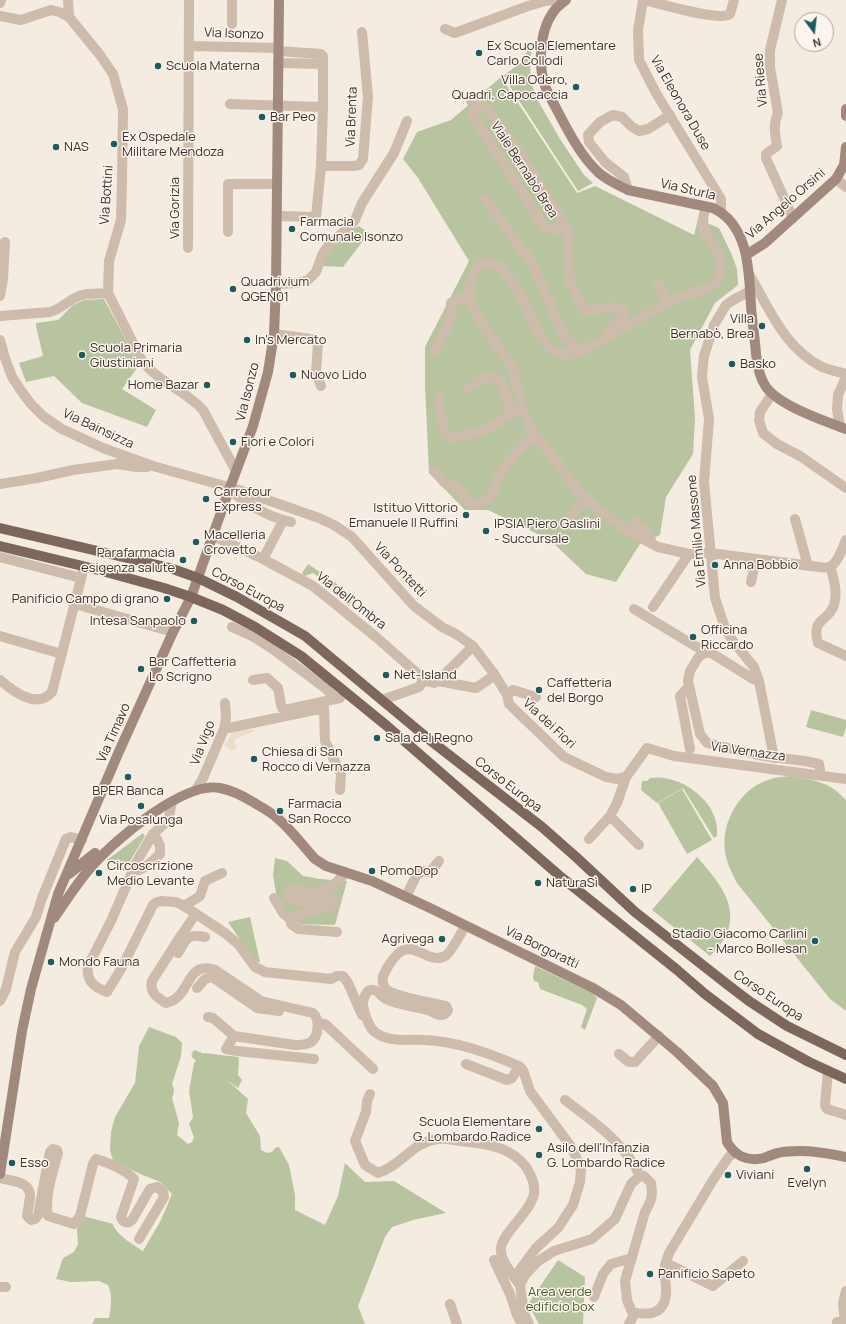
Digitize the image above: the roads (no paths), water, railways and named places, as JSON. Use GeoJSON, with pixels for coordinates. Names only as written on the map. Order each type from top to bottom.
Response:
{"type":"FeatureCollection","features":[{"type":"Feature","properties":{"kind":"main road","name":"Corso Europa"},"geometry":{"type":"LineString","coordinates":[[0,528],[170,568],[198,578],[237,597],[305,636],[444,751],[542,828],[636,912],[749,1001],[787,1026],[846,1055]]}},
{"type":"Feature","properties":{"kind":"main road"},"geometry":{"type":"LineString","coordinates":[[0,546],[143,582],[191,597],[223,610],[255,627],[301,656],[441,771],[561,877],[705,994],[758,1034],[846,1079]]}},
{"type":"Feature","properties":{"kind":"street"},"geometry":{"type":"LineString","coordinates":[[0,16],[21,20],[51,10],[69,17],[68,0]]}},
{"type":"Feature","properties":{"kind":"street","name":"Via Gorizia"},"geometry":{"type":"LineString","coordinates":[[188,248],[189,0]]}},
{"type":"Feature","properties":{"kind":"street"},"geometry":{"type":"LineString","coordinates":[[232,0],[232,24]]}},
{"type":"Feature","properties":{"kind":"street","name":"Via Isonzo"},"geometry":{"type":"LineString","coordinates":[[191,597],[253,426],[268,372],[274,334],[276,284],[279,0]]}},
{"type":"Feature","properties":{"kind":"street"},"geometry":{"type":"LineString","coordinates":[[450,31],[545,1],[562,0]]}},
{"type":"Feature","properties":{"kind":"street","name":"Via Sturla"},"geometry":{"type":"LineString","coordinates":[[566,0],[554,10],[544,34],[541,50],[542,76],[544,86],[584,155],[599,173],[615,184],[628,190],[706,207],[722,212],[732,222],[740,235],[746,255],[758,367],[763,381],[772,394],[793,407],[824,422],[843,428]]}},
{"type":"Feature","properties":{"kind":"street","name":"Via Eleonora Duse"},"geometry":{"type":"LineString","coordinates":[[722,212],[721,199],[656,94],[639,60],[638,30],[643,0],[714,17],[727,16],[730,14],[734,0]]}},
{"type":"Feature","properties":{"kind":"street","name":"Via Riese"},"geometry":{"type":"LineString","coordinates":[[782,0],[770,50],[771,74],[778,113],[775,119],[777,146],[766,154],[766,158],[793,218]]}},
{"type":"Feature","properties":{"kind":"street","name":"Via Bottini"},"geometry":{"type":"LineString","coordinates":[[69,17],[100,55],[113,74],[123,109],[121,220],[109,261],[108,293],[141,359],[146,366],[164,382],[197,404],[203,410],[236,471]]}},
{"type":"Feature","properties":{"kind":"street","name":"Via Brenta"},"geometry":{"type":"LineString","coordinates":[[322,166],[359,165],[363,159],[368,97],[362,32]]}},
{"type":"Feature","properties":{"kind":"street","name":"Via Isonzo"},"geometry":{"type":"LineString","coordinates":[[189,46],[278,50]]}},
{"type":"Feature","properties":{"kind":"street"},"geometry":{"type":"LineString","coordinates":[[277,216],[316,217],[322,166],[323,107],[323,56],[321,54],[278,50]]}},
{"type":"Feature","properties":{"kind":"street"},"geometry":{"type":"LineString","coordinates":[[278,63],[323,64]]}},
{"type":"Feature","properties":{"kind":"street"},"geometry":{"type":"LineString","coordinates":[[230,104],[323,107]]}},
{"type":"Feature","properties":{"kind":"street","name":"Viale Bernabò Brea"},"geometry":{"type":"LineString","coordinates":[[568,232],[545,228],[472,114],[473,104],[485,106],[519,152],[568,232],[570,281],[584,311],[612,307],[622,310],[623,319],[607,331],[607,338]]}},
{"type":"Feature","properties":{"kind":"street"},"geometry":{"type":"LineString","coordinates":[[846,109],[846,116]]}},
{"type":"Feature","properties":{"kind":"street"},"geometry":{"type":"LineString","coordinates":[[628,190],[624,177],[605,162],[589,142],[588,135],[600,122],[613,115],[622,117],[631,126],[639,131],[648,129],[670,115]]}},
{"type":"Feature","properties":{"kind":"street"},"geometry":{"type":"LineString","coordinates":[[276,284],[297,283],[308,280],[316,272],[323,253],[329,244],[355,220],[362,203],[394,153],[407,121]]}},
{"type":"Feature","properties":{"kind":"street","name":"Via Angelo Orsini"},"geometry":{"type":"LineString","coordinates":[[746,255],[765,243],[836,179],[844,165],[846,147]]}},
{"type":"Feature","properties":{"kind":"street"},"geometry":{"type":"LineString","coordinates":[[836,179],[846,187]]}},
{"type":"Feature","properties":{"kind":"street"},"geometry":{"type":"LineString","coordinates":[[228,232],[228,184],[277,184]]}},
{"type":"Feature","properties":{"kind":"street"},"geometry":{"type":"LineString","coordinates":[[485,200],[532,263],[564,336],[581,352]]}},
{"type":"Feature","properties":{"kind":"street","name":"Viale Bernabò Brea"},"geometry":{"type":"LineString","coordinates":[[470,303],[469,292],[472,277],[476,269],[481,264],[488,263],[495,265],[508,275],[522,298],[538,332],[554,351],[567,355],[581,352],[668,303],[687,294],[705,289],[715,283],[720,277],[721,263],[718,254],[703,230],[702,220],[706,207]]}},
{"type":"Feature","properties":{"kind":"street"},"geometry":{"type":"LineString","coordinates":[[0,296],[5,242]]}},
{"type":"Feature","properties":{"kind":"street"},"geometry":{"type":"LineString","coordinates":[[749,274],[781,331],[800,353],[822,367],[846,376],[838,395],[837,409],[843,428]]}},
{"type":"Feature","properties":{"kind":"street"},"geometry":{"type":"LineString","coordinates":[[658,284],[668,303]]}},
{"type":"Feature","properties":{"kind":"street","name":"Via Emilio Massone"},"geometry":{"type":"LineString","coordinates":[[750,291],[726,305],[714,326],[704,356],[702,377],[708,419],[704,482],[715,598],[721,618],[732,640],[754,667],[759,681]]}},
{"type":"Feature","properties":{"kind":"street"},"geometry":{"type":"LineString","coordinates":[[0,316],[50,312],[58,310],[66,303],[82,295],[108,293]]}},
{"type":"Feature","properties":{"kind":"street"},"geometry":{"type":"LineString","coordinates":[[434,352],[450,320],[451,304],[459,298],[470,303],[484,327],[513,368],[522,408],[535,435],[555,459],[577,490],[600,511],[626,530],[658,547],[689,554],[710,553],[808,566],[830,567]]}},
{"type":"Feature","properties":{"kind":"street"},"geometry":{"type":"LineString","coordinates":[[274,334],[311,340],[318,344],[316,372],[321,386]]}},
{"type":"Feature","properties":{"kind":"street","name":"Via Bainsizza"},"geometry":{"type":"LineString","coordinates":[[0,340],[12,377],[31,404],[44,417],[62,429],[103,448],[153,466],[229,489]]}},
{"type":"Feature","properties":{"kind":"street"},"geometry":{"type":"LineString","coordinates":[[467,389],[488,378],[493,377],[500,380],[504,387],[511,413]]}},
{"type":"Feature","properties":{"kind":"street"},"geometry":{"type":"LineString","coordinates":[[772,394],[760,412],[759,420],[763,432],[777,444],[800,456],[846,488]]}},
{"type":"Feature","properties":{"kind":"street"},"geometry":{"type":"LineString","coordinates":[[439,397],[438,401],[445,433],[449,438],[464,436],[486,429],[511,413],[522,408]]}},
{"type":"Feature","properties":{"kind":"street"},"geometry":{"type":"LineString","coordinates":[[434,470],[444,482],[455,487],[463,494],[468,504],[484,501],[493,493],[498,477],[506,465],[535,435]]}},
{"type":"Feature","properties":{"kind":"street"},"geometry":{"type":"LineString","coordinates":[[0,484],[73,470],[117,464],[137,467],[153,466]]}},
{"type":"Feature","properties":{"kind":"street"},"geometry":{"type":"LineString","coordinates":[[229,489],[252,507],[287,522],[263,559]]}},
{"type":"Feature","properties":{"kind":"street","name":"Via Pontetti"},"geometry":{"type":"LineString","coordinates":[[229,489],[319,518],[334,525],[352,537],[420,611],[442,627],[456,634],[473,646],[495,675],[507,695]]}},
{"type":"Feature","properties":{"kind":"street"},"geometry":{"type":"LineString","coordinates":[[565,525],[585,498]]}},
{"type":"Feature","properties":{"kind":"street"},"geometry":{"type":"LineString","coordinates":[[795,518],[808,566]]}},
{"type":"Feature","properties":{"kind":"street"},"geometry":{"type":"LineString","coordinates":[[635,522],[649,535],[651,543]]}},
{"type":"Feature","properties":{"kind":"street","name":"Via dell'Ombra"},"geometry":{"type":"LineString","coordinates":[[213,536],[263,559],[323,593],[376,636],[422,678]]}},
{"type":"Feature","properties":{"kind":"street"},"geometry":{"type":"LineString","coordinates":[[830,567],[838,558],[845,543]]}},
{"type":"Feature","properties":{"kind":"street","name":"Via Emilio Massone"},"geometry":{"type":"LineString","coordinates":[[654,607],[689,554]]}},
{"type":"Feature","properties":{"kind":"street"},"geometry":{"type":"LineString","coordinates":[[0,557],[81,578]]}},
{"type":"Feature","properties":{"kind":"street"},"geometry":{"type":"LineString","coordinates":[[751,582],[756,559]]}},
{"type":"Feature","properties":{"kind":"street"},"geometry":{"type":"LineString","coordinates":[[0,680],[14,691],[29,698],[40,700],[49,696],[52,692],[84,567]]}},
{"type":"Feature","properties":{"kind":"street"},"geometry":{"type":"LineString","coordinates":[[830,567],[835,588],[834,604],[830,612],[817,626],[815,632],[818,643],[846,656]]}},
{"type":"Feature","properties":{"kind":"street","name":"Via Timavo"},"geometry":{"type":"LineString","coordinates":[[81,842],[117,756],[173,632],[191,597]]}},
{"type":"Feature","properties":{"kind":"street"},"geometry":{"type":"LineString","coordinates":[[75,604],[173,632]]}},
{"type":"Feature","properties":{"kind":"street"},"geometry":{"type":"LineString","coordinates":[[634,609],[705,652],[713,654],[753,679],[759,681]]}},
{"type":"Feature","properties":{"kind":"street"},"geometry":{"type":"LineString","coordinates":[[232,627],[254,637],[274,650],[325,688],[336,699]]}},
{"type":"Feature","properties":{"kind":"street"},"geometry":{"type":"LineString","coordinates":[[0,636],[62,654]]}},
{"type":"Feature","properties":{"kind":"street"},"geometry":{"type":"LineString","coordinates":[[438,681],[473,646]]}},
{"type":"Feature","properties":{"kind":"street","name":"Via Vernazza"},"geometry":{"type":"LineString","coordinates":[[705,652],[698,658],[690,671],[688,681],[700,734],[707,743],[763,756],[819,764],[819,775]]}},
{"type":"Feature","properties":{"kind":"street"},"geometry":{"type":"LineString","coordinates":[[382,700],[419,687],[422,683],[422,678],[430,682],[438,681],[476,688],[495,675]]}},
{"type":"Feature","properties":{"kind":"street"},"geometry":{"type":"LineString","coordinates":[[254,680],[267,678],[278,688],[281,705],[283,708],[288,709],[350,696]]}},
{"type":"Feature","properties":{"kind":"street","name":"Via Vernazza"},"geometry":{"type":"LineString","coordinates":[[759,681],[774,758]]}},
{"type":"Feature","properties":{"kind":"street","name":"Via Vernazza"},"geometry":{"type":"LineString","coordinates":[[689,686],[680,696],[690,749]]}},
{"type":"Feature","properties":{"kind":"street"},"geometry":{"type":"LineString","coordinates":[[507,695],[513,690],[536,697]]}},
{"type":"Feature","properties":{"kind":"street","name":"Via dei Fiori"},"geometry":{"type":"LineString","coordinates":[[507,695],[510,704],[514,709],[564,757],[606,777],[617,779],[626,777]]}},
{"type":"Feature","properties":{"kind":"street","name":"Via Vigo"},"geometry":{"type":"LineString","coordinates":[[196,790],[203,778],[224,729],[226,718],[225,703]]}},
{"type":"Feature","properties":{"kind":"street"},"geometry":{"type":"LineString","coordinates":[[224,729],[324,708],[326,742],[341,774],[340,790]]}},
{"type":"Feature","properties":{"kind":"street","name":"Via Vernazza"},"geometry":{"type":"LineString","coordinates":[[626,777],[647,748],[674,756],[846,779]]}},
{"type":"Feature","properties":{"kind":"street"},"geometry":{"type":"LineString","coordinates":[[589,839],[610,816],[626,777]]}},
{"type":"Feature","properties":{"kind":"street","name":"Via Borgoratti"},"geometry":{"type":"LineString","coordinates":[[196,790],[208,787],[219,788],[247,799],[275,816],[315,859],[326,866],[372,881],[406,897],[593,988],[621,1005],[700,1072],[713,1086],[722,1103],[727,1142],[734,1152]]}},
{"type":"Feature","properties":{"kind":"street"},"geometry":{"type":"LineString","coordinates":[[67,875],[85,870],[143,821],[182,796],[196,790]]}},
{"type":"Feature","properties":{"kind":"street"},"geometry":{"type":"LineString","coordinates":[[172,802],[168,817],[164,824],[153,834],[137,861],[111,921],[88,966],[87,974],[91,982],[98,989],[107,992],[121,969],[153,905],[160,901],[176,902],[225,933],[239,946],[255,968],[265,972],[331,979],[337,976],[343,976],[348,983],[361,1013],[375,1032],[388,1038],[399,1040],[422,1040],[453,1043],[474,1049],[519,1066],[523,1070],[530,1091],[572,1148],[581,1169],[580,1182],[573,1205],[558,1228],[536,1248],[519,1271],[524,1313],[529,1324]]}},
{"type":"Feature","properties":{"kind":"street"},"geometry":{"type":"LineString","coordinates":[[610,816],[638,845]]}},
{"type":"Feature","properties":{"kind":"street"},"geometry":{"type":"LineString","coordinates":[[0,1001],[6,989],[19,944],[30,929],[36,917],[66,838],[71,837],[81,842],[85,851],[95,853],[107,851]]}},
{"type":"Feature","properties":{"kind":"street"},"geometry":{"type":"LineString","coordinates":[[133,871],[146,867],[160,854],[160,846],[157,839]]}},
{"type":"Feature","properties":{"kind":"street"},"geometry":{"type":"LineString","coordinates":[[81,842],[85,870]]}},
{"type":"Feature","properties":{"kind":"street"},"geometry":{"type":"LineString","coordinates":[[0,1174],[22,1031],[31,989],[58,894],[81,842]]}},
{"type":"Feature","properties":{"kind":"street"},"geometry":{"type":"LineString","coordinates":[[49,925],[95,853]]}},
{"type":"Feature","properties":{"kind":"street"},"geometry":{"type":"LineString","coordinates":[[406,897],[416,876],[423,871],[430,872],[439,861]]}},
{"type":"Feature","properties":{"kind":"street"},"geometry":{"type":"LineString","coordinates":[[184,906],[200,896],[205,880],[222,872]]}},
{"type":"Feature","properties":{"kind":"street"},"geometry":{"type":"LineString","coordinates":[[291,920],[297,915],[334,905],[335,900],[329,897],[320,901],[308,902],[292,900],[289,897],[289,893],[299,890],[311,893],[319,892],[337,882],[345,872]]}},
{"type":"Feature","properties":{"kind":"street"},"geometry":{"type":"LineString","coordinates":[[274,898],[282,913],[291,920],[291,924],[298,929],[337,932]]}},
{"type":"Feature","properties":{"kind":"street"},"geometry":{"type":"LineString","coordinates":[[196,914],[154,978],[151,986],[155,996],[166,1003],[174,1001],[180,996],[192,975],[201,968],[207,967],[215,970],[262,1001],[313,1013],[316,1015],[318,1023],[317,1032],[314,1038],[310,1042],[302,1045],[234,1036],[213,1018],[208,1017]]}},
{"type":"Feature","properties":{"kind":"street"},"geometry":{"type":"LineString","coordinates":[[370,1026],[363,1005],[364,997],[372,990],[375,990],[389,1000],[440,1015],[444,1015],[447,1012],[448,1010],[446,1006],[388,991],[382,979],[396,954],[404,950],[414,949],[433,958],[441,958],[446,956],[465,926]]}},
{"type":"Feature","properties":{"kind":"street"},"geometry":{"type":"LineString","coordinates":[[154,978],[161,978],[188,937],[194,934],[205,937]]}},
{"type":"Feature","properties":{"kind":"street"},"geometry":{"type":"LineString","coordinates":[[197,988],[205,979],[212,977],[257,1008],[302,1015],[303,1010]]}},
{"type":"Feature","properties":{"kind":"street"},"geometry":{"type":"LineString","coordinates":[[318,1023],[325,1024],[374,1069]]}},
{"type":"Feature","properties":{"kind":"street"},"geometry":{"type":"LineString","coordinates":[[234,1036],[226,1049],[314,1059]]}},
{"type":"Feature","properties":{"kind":"street"},"geometry":{"type":"LineString","coordinates":[[619,1054],[629,1062],[635,1062],[659,1036]]}},
{"type":"Feature","properties":{"kind":"street"},"geometry":{"type":"LineString","coordinates":[[466,1064],[507,1080],[512,1078],[519,1066]]}},
{"type":"Feature","properties":{"kind":"street"},"geometry":{"type":"LineString","coordinates":[[828,1071],[825,1105],[827,1109],[846,1115]]}},
{"type":"Feature","properties":{"kind":"street"},"geometry":{"type":"LineString","coordinates":[[370,1094],[367,1101],[366,1112],[355,1141],[364,1165],[378,1173],[397,1163],[419,1145],[438,1139],[479,1142],[505,1149],[524,1164],[533,1182],[534,1194],[527,1208],[503,1241],[500,1250],[511,1274],[520,1285]]}},
{"type":"Feature","properties":{"kind":"street"},"geometry":{"type":"LineString","coordinates":[[565,1100],[604,1129],[634,1163],[640,1176]]}},
{"type":"Feature","properties":{"kind":"street"},"geometry":{"type":"LineString","coordinates":[[0,1178],[24,1184],[28,1187],[30,1195],[28,1216],[31,1220],[35,1220],[38,1217],[50,1152],[56,1149],[58,1154],[47,1198],[46,1210],[48,1216],[74,1224],[80,1216],[92,1164],[96,1159],[103,1161],[130,1175],[134,1179],[122,1216],[124,1222],[129,1223],[132,1220],[150,1189],[157,1187],[163,1192],[162,1200],[139,1239]]}},
{"type":"Feature","properties":{"kind":"street"},"geometry":{"type":"LineString","coordinates":[[640,1176],[644,1176],[651,1183],[653,1195],[645,1212],[625,1281],[627,1300],[632,1312],[643,1315],[655,1312],[663,1306],[666,1294],[665,1266],[669,1253],[713,1180],[734,1152],[739,1156],[753,1159],[763,1158],[784,1152],[802,1151],[823,1152],[846,1157]]}},
{"type":"Feature","properties":{"kind":"street"},"geometry":{"type":"LineString","coordinates":[[520,1285],[525,1275],[537,1262],[554,1250],[592,1239],[615,1219],[631,1184],[640,1176]]}},
{"type":"Feature","properties":{"kind":"street"},"geometry":{"type":"LineString","coordinates":[[594,1297],[603,1274],[611,1264],[632,1258]]}},
{"type":"Feature","properties":{"kind":"street"},"geometry":{"type":"LineString","coordinates":[[494,1260],[522,1324]]}},
{"type":"Feature","properties":{"kind":"street"},"geometry":{"type":"LineString","coordinates":[[666,1263],[712,1286],[743,1262]]}},
{"type":"Feature","properties":{"kind":"street"},"geometry":{"type":"LineString","coordinates":[[840,1323],[846,1291]]}},
{"type":"Feature","properties":{"kind":"street"},"geometry":{"type":"LineString","coordinates":[[450,1304],[457,1324]]}},
{"type":"Feature","properties":{"kind":"street"},"geometry":{"type":"LineString","coordinates":[[629,1324],[635,1313]]}},
{"type":"Feature","properties":{"kind":"place","name":"Ex Scuola Elementare Carlo Collodi"},"geometry":{"type":"Point","coordinates":[479,53]}},
{"type":"Feature","properties":{"kind":"place","name":"Scuola Materna"},"geometry":{"type":"Point","coordinates":[158,66]}},
{"type":"Feature","properties":{"kind":"place","name":"Villa Odero, Quadri, Capocaccia"},"geometry":{"type":"Point","coordinates":[576,87]}},
{"type":"Feature","properties":{"kind":"place","name":"Bar Peo"},"geometry":{"type":"Point","coordinates":[262,117]}},
{"type":"Feature","properties":{"kind":"place","name":"Ex Ospedale Militare Mendoza"},"geometry":{"type":"Point","coordinates":[114,144]}},
{"type":"Feature","properties":{"kind":"place","name":"NAS"},"geometry":{"type":"Point","coordinates":[56,147]}},
{"type":"Feature","properties":{"kind":"place","name":"Farmacia Comunale Isonzo"},"geometry":{"type":"Point","coordinates":[292,229]}},
{"type":"Feature","properties":{"kind":"place","name":"Quadrivium QGEN01"},"geometry":{"type":"Point","coordinates":[233,289]}},
{"type":"Feature","properties":{"kind":"place","name":"Villa Bernabò, Brea"},"geometry":{"type":"Point","coordinates":[762,326]}},
{"type":"Feature","properties":{"kind":"place","name":"In's Mercato"},"geometry":{"type":"Point","coordinates":[247,340]}},
{"type":"Feature","properties":{"kind":"place","name":"Scuola Primaria Giustiniani"},"geometry":{"type":"Point","coordinates":[82,355]}},
{"type":"Feature","properties":{"kind":"place","name":"Basko"},"geometry":{"type":"Point","coordinates":[732,364]}},
{"type":"Feature","properties":{"kind":"place","name":"Nuovo Lido"},"geometry":{"type":"Point","coordinates":[293,375]}},
{"type":"Feature","properties":{"kind":"place","name":"Home Bazar"},"geometry":{"type":"Point","coordinates":[207,385]}},
{"type":"Feature","properties":{"kind":"place","name":"Fiori e Colori"},"geometry":{"type":"Point","coordinates":[233,442]}},
{"type":"Feature","properties":{"kind":"place","name":"Carrefour Express"},"geometry":{"type":"Point","coordinates":[206,499]}},
{"type":"Feature","properties":{"kind":"place","name":"Istituo Vittorio Emanuele II Ruffini"},"geometry":{"type":"Point","coordinates":[466,515]}},
{"type":"Feature","properties":{"kind":"place","name":"IPSIA Piero Gaslini - Succursale"},"geometry":{"type":"Point","coordinates":[486,531]}},
{"type":"Feature","properties":{"kind":"place","name":"Macelleria Crovetto"},"geometry":{"type":"Point","coordinates":[196,542]}},
{"type":"Feature","properties":{"kind":"place","name":"Parafarmacia esigenza salute"},"geometry":{"type":"Point","coordinates":[183,560]}},
{"type":"Feature","properties":{"kind":"place","name":"Anna Bobbio"},"geometry":{"type":"Point","coordinates":[715,565]}},
{"type":"Feature","properties":{"kind":"place","name":"Panificio Campo di grano"},"geometry":{"type":"Point","coordinates":[167,599]}},
{"type":"Feature","properties":{"kind":"place","name":"Intesa Sanpaolo"},"geometry":{"type":"Point","coordinates":[194,621]}},
{"type":"Feature","properties":{"kind":"place","name":"Officina Riccardo"},"geometry":{"type":"Point","coordinates":[693,637]}},
{"type":"Feature","properties":{"kind":"place","name":"Bar Caffetteria Lo Scrigno"},"geometry":{"type":"Point","coordinates":[141,669]}},
{"type":"Feature","properties":{"kind":"place","name":"Net-Island"},"geometry":{"type":"Point","coordinates":[386,675]}},
{"type":"Feature","properties":{"kind":"place","name":"Caffetteria del Borgo"},"geometry":{"type":"Point","coordinates":[539,690]}},
{"type":"Feature","properties":{"kind":"place","name":"Sala del Regno"},"geometry":{"type":"Point","coordinates":[377,738]}},
{"type":"Feature","properties":{"kind":"place","name":"Chiesa di San Rocco di Vernazza"},"geometry":{"type":"Point","coordinates":[254,759]}},
{"type":"Feature","properties":{"kind":"place","name":"BPER Banca"},"geometry":{"type":"Point","coordinates":[128,777]}},
{"type":"Feature","properties":{"kind":"place","name":"Via Posalunga"},"geometry":{"type":"Point","coordinates":[141,806]}},
{"type":"Feature","properties":{"kind":"place","name":"Farmacia San Rocco"},"geometry":{"type":"Point","coordinates":[280,811]}},
{"type":"Feature","properties":{"kind":"place","name":"PomoDop"},"geometry":{"type":"Point","coordinates":[372,871]}},
{"type":"Feature","properties":{"kind":"place","name":"Circoscrizione Medio Levante"},"geometry":{"type":"Point","coordinates":[99,873]}},
{"type":"Feature","properties":{"kind":"place","name":"NaturaSì"},"geometry":{"type":"Point","coordinates":[538,883]}},
{"type":"Feature","properties":{"kind":"place","name":"IP"},"geometry":{"type":"Point","coordinates":[633,889]}},
{"type":"Feature","properties":{"kind":"place","name":"Agrivega"},"geometry":{"type":"Point","coordinates":[442,939]}},
{"type":"Feature","properties":{"kind":"place","name":"Stadio Giacomo Carlini - Marco Bollesan"},"geometry":{"type":"Point","coordinates":[815,941]}},
{"type":"Feature","properties":{"kind":"place","name":"Mondo Fauna"},"geometry":{"type":"Point","coordinates":[51,962]}},
{"type":"Feature","properties":{"kind":"place","name":"Scuola Elementare G. Lombardo Radice"},"geometry":{"type":"Point","coordinates":[539,1129]}},
{"type":"Feature","properties":{"kind":"place","name":"Asilo dell'Infanzia G. Lombardo Radice"},"geometry":{"type":"Point","coordinates":[539,1155]}},
{"type":"Feature","properties":{"kind":"place","name":"Esso"},"geometry":{"type":"Point","coordinates":[12,1163]}},
{"type":"Feature","properties":{"kind":"place","name":"Evelyn"},"geometry":{"type":"Point","coordinates":[807,1169]}},
{"type":"Feature","properties":{"kind":"place","name":"Viviani"},"geometry":{"type":"Point","coordinates":[728,1175]}},
{"type":"Feature","properties":{"kind":"place","name":"Panificio Sapeto"},"geometry":{"type":"Point","coordinates":[650,1274]}},
{"type":"Feature","properties":{"kind":"park label","name":"Area verde edificio box"},"geometry":{"type":"Point","coordinates":[560,1300]}}]}
